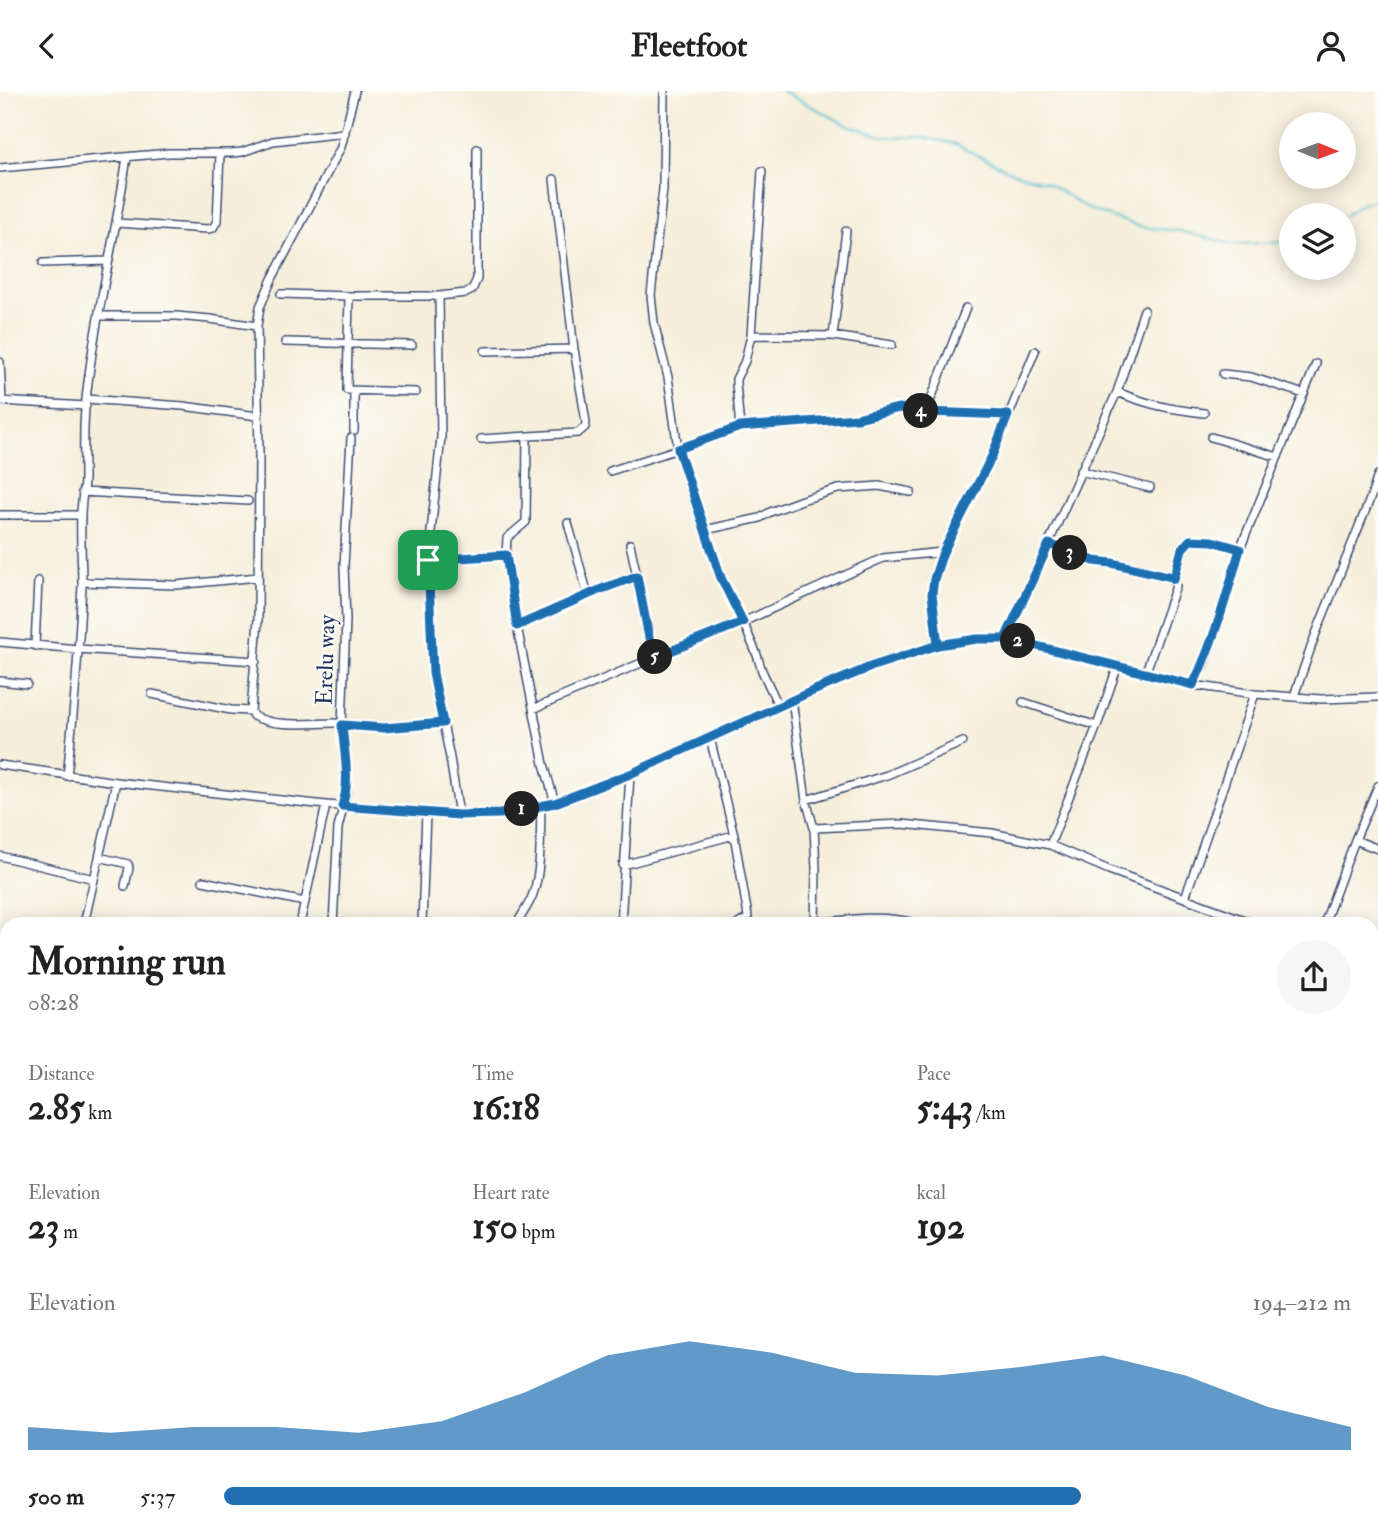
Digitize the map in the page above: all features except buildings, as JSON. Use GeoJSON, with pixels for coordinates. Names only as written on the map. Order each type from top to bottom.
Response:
{"type":"FeatureCollection","features":[{"type":"Feature","properties":{"kind":"street"},"geometry":{"type":"LineString","coordinates":[[355,91],[345,133],[333,163],[260,307],[257,326],[258,620],[251,711],[256,718],[271,722],[384,728],[443,723]]}},
{"type":"Feature","properties":{"kind":"street"},"geometry":{"type":"LineString","coordinates":[[664,91],[663,189],[651,295],[653,323],[671,390],[678,449],[692,497],[721,578],[779,706]]}},
{"type":"Feature","properties":{"kind":"street"},"geometry":{"type":"LineString","coordinates":[[0,168],[183,152],[242,152],[273,141],[345,133]]}},
{"type":"Feature","properties":{"kind":"street"},"geometry":{"type":"LineString","coordinates":[[281,294],[439,296],[472,290],[477,279],[477,149]]}},
{"type":"Feature","properties":{"kind":"street"},"geometry":{"type":"LineString","coordinates":[[117,223],[213,228],[217,221],[220,154]]}},
{"type":"Feature","properties":{"kind":"street"},"geometry":{"type":"LineString","coordinates":[[67,776],[82,582],[81,516],[86,403],[127,157]]}},
{"type":"Feature","properties":{"kind":"street"},"geometry":{"type":"LineString","coordinates":[[740,427],[736,379],[745,361],[751,335],[762,170]]}},
{"type":"Feature","properties":{"kind":"street"},"geometry":{"type":"LineString","coordinates":[[481,439],[578,433],[585,427],[554,179]]}},
{"type":"Feature","properties":{"kind":"street"},"geometry":{"type":"LineString","coordinates":[[833,336],[846,231]]}},
{"type":"Feature","properties":{"kind":"street"},"geometry":{"type":"LineString","coordinates":[[43,263],[108,261]]}},
{"type":"Feature","properties":{"kind":"street"},"geometry":{"type":"LineString","coordinates":[[347,344],[349,296]]}},
{"type":"Feature","properties":{"kind":"street"},"geometry":{"type":"LineString","coordinates":[[439,296],[442,436],[428,560],[433,673],[459,815]]}},
{"type":"Feature","properties":{"kind":"street"},"geometry":{"type":"LineString","coordinates":[[926,412],[966,308]]}},
{"type":"Feature","properties":{"kind":"street"},"geometry":{"type":"LineString","coordinates":[[1005,639],[1116,392],[1144,310]]}},
{"type":"Feature","properties":{"kind":"street"},"geometry":{"type":"LineString","coordinates":[[99,316],[185,317],[257,326]]}},
{"type":"Feature","properties":{"kind":"street"},"geometry":{"type":"LineString","coordinates":[[751,335],[833,336],[892,345]]}},
{"type":"Feature","properties":{"kind":"street"},"geometry":{"type":"LineString","coordinates":[[285,342],[412,345]]}},
{"type":"Feature","properties":{"kind":"street","name":"Erelu way"},"geometry":{"type":"LineString","coordinates":[[333,917],[337,840],[347,778],[339,724],[346,612],[344,550],[354,391],[347,388],[347,344]]}},
{"type":"Feature","properties":{"kind":"street"},"geometry":{"type":"LineString","coordinates":[[485,351],[574,349]]}},
{"type":"Feature","properties":{"kind":"street"},"geometry":{"type":"LineString","coordinates":[[938,645],[932,594],[934,579],[943,552],[992,456],[1035,352]]}},
{"type":"Feature","properties":{"kind":"street"},"geometry":{"type":"LineString","coordinates":[[0,362],[1,401],[183,406],[258,416]]}},
{"type":"Feature","properties":{"kind":"street"},"geometry":{"type":"LineString","coordinates":[[1193,685],[1218,624],[1240,549],[1316,364]]}},
{"type":"Feature","properties":{"kind":"street"},"geometry":{"type":"LineString","coordinates":[[1223,374],[1251,377],[1304,394]]}},
{"type":"Feature","properties":{"kind":"street"},"geometry":{"type":"LineString","coordinates":[[354,391],[416,392]]}},
{"type":"Feature","properties":{"kind":"street"},"geometry":{"type":"LineString","coordinates":[[1116,392],[1146,404],[1204,413]]}},
{"type":"Feature","properties":{"kind":"street"},"geometry":{"type":"LineString","coordinates":[[610,471],[740,427],[857,418],[899,408],[926,412],[1008,415]]}},
{"type":"Feature","properties":{"kind":"street"},"geometry":{"type":"LineString","coordinates":[[527,436],[527,518],[524,525],[507,538],[506,555],[533,709],[555,803]]}},
{"type":"Feature","properties":{"kind":"street"},"geometry":{"type":"LineString","coordinates":[[1211,437],[1278,457]]}},
{"type":"Feature","properties":{"kind":"street"},"geometry":{"type":"LineString","coordinates":[[1080,471],[1150,488]]}},
{"type":"Feature","properties":{"kind":"street"},"geometry":{"type":"LineString","coordinates":[[1294,697],[1378,475]]}},
{"type":"Feature","properties":{"kind":"street"},"geometry":{"type":"LineString","coordinates":[[705,530],[760,518],[802,500],[838,489],[879,486],[911,492]]}},
{"type":"Feature","properties":{"kind":"street"},"geometry":{"type":"LineString","coordinates":[[82,492],[248,501]]}},
{"type":"Feature","properties":{"kind":"street"},"geometry":{"type":"LineString","coordinates":[[0,515],[81,516]]}},
{"type":"Feature","properties":{"kind":"street"},"geometry":{"type":"LineString","coordinates":[[568,523],[588,595]]}},
{"type":"Feature","properties":{"kind":"street"},"geometry":{"type":"LineString","coordinates":[[1145,674],[1176,586],[1174,579],[1182,549],[1190,540],[1212,541],[1240,549]]}},
{"type":"Feature","properties":{"kind":"street"},"geometry":{"type":"LineString","coordinates":[[630,544],[653,658]]}},
{"type":"Feature","properties":{"kind":"street"},"geometry":{"type":"LineString","coordinates":[[1049,544],[1094,561],[1174,579]]}},
{"type":"Feature","properties":{"kind":"street"},"geometry":{"type":"LineString","coordinates":[[533,709],[743,622],[883,558],[943,552]]}},
{"type":"Feature","properties":{"kind":"street"},"geometry":{"type":"LineString","coordinates":[[428,560],[506,555]]}},
{"type":"Feature","properties":{"kind":"street"},"geometry":{"type":"LineString","coordinates":[[517,626],[637,576]]}},
{"type":"Feature","properties":{"kind":"street"},"geometry":{"type":"LineString","coordinates":[[82,582],[176,585],[258,577]]}},
{"type":"Feature","properties":{"kind":"street"},"geometry":{"type":"LineString","coordinates":[[35,646],[38,581]]}},
{"type":"Feature","properties":{"kind":"street"},"geometry":{"type":"LineString","coordinates":[[0,765],[67,776],[326,805],[459,815],[500,814],[555,803],[630,774],[873,666],[938,645],[977,639],[1005,639],[1193,685],[1255,694],[1334,699],[1378,697]]}},
{"type":"Feature","properties":{"kind":"street"},"geometry":{"type":"LineString","coordinates":[[0,642],[256,660]]}},
{"type":"Feature","properties":{"kind":"street"},"geometry":{"type":"LineString","coordinates":[[1050,845],[1118,665]]}},
{"type":"Feature","properties":{"kind":"street"},"geometry":{"type":"LineString","coordinates":[[0,681],[27,684]]}},
{"type":"Feature","properties":{"kind":"street"},"geometry":{"type":"LineString","coordinates":[[152,694],[230,710],[251,711]]}},
{"type":"Feature","properties":{"kind":"street"},"geometry":{"type":"LineString","coordinates":[[1185,898],[1255,694]]}},
{"type":"Feature","properties":{"kind":"street"},"geometry":{"type":"LineString","coordinates":[[792,701],[806,800],[814,828],[815,917]]}},
{"type":"Feature","properties":{"kind":"street"},"geometry":{"type":"LineString","coordinates":[[1023,702],[1097,726]]}},
{"type":"Feature","properties":{"kind":"street"},"geometry":{"type":"LineString","coordinates":[[710,738],[734,835],[747,917]]}},
{"type":"Feature","properties":{"kind":"street"},"geometry":{"type":"LineString","coordinates":[[806,800],[887,775],[963,742]]}},
{"type":"Feature","properties":{"kind":"street"},"geometry":{"type":"LineString","coordinates":[[621,917],[630,774]]}},
{"type":"Feature","properties":{"kind":"street"},"geometry":{"type":"LineString","coordinates":[[86,917],[116,782]]}},
{"type":"Feature","properties":{"kind":"street"},"geometry":{"type":"LineString","coordinates":[[1327,917],[1378,786]]}},
{"type":"Feature","properties":{"kind":"street"},"geometry":{"type":"LineString","coordinates":[[302,917],[326,805]]}},
{"type":"Feature","properties":{"kind":"street"},"geometry":{"type":"LineString","coordinates":[[521,917],[536,885],[541,805]]}},
{"type":"Feature","properties":{"kind":"street"},"geometry":{"type":"LineString","coordinates":[[422,917],[426,812]]}},
{"type":"Feature","properties":{"kind":"street"},"geometry":{"type":"LineString","coordinates":[[814,828],[902,824],[992,833],[1050,845],[1236,917]]}},
{"type":"Feature","properties":{"kind":"street"},"geometry":{"type":"LineString","coordinates":[[623,865],[734,835]]}},
{"type":"Feature","properties":{"kind":"street"},"geometry":{"type":"LineString","coordinates":[[1355,839],[1378,849]]}},
{"type":"Feature","properties":{"kind":"street"},"geometry":{"type":"LineString","coordinates":[[0,856],[94,879]]}},
{"type":"Feature","properties":{"kind":"street"},"geometry":{"type":"LineString","coordinates":[[99,857],[128,864],[125,886]]}},
{"type":"Feature","properties":{"kind":"street"},"geometry":{"type":"LineString","coordinates":[[203,881],[305,902]]}},
{"type":"Feature","properties":{"kind":"waterway"},"geometry":{"type":"LineString","coordinates":[[782,91],[845,124],[884,137],[921,137],[953,143],[1012,172],[1046,182],[1088,209],[1140,227],[1179,231],[1232,244],[1279,242]]}},
{"type":"Feature","properties":{"kind":"waterway"},"geometry":{"type":"LineString","coordinates":[[1356,208],[1363,203],[1378,200]]}},
{"type":"Feature","properties":{"kind":"route"},"geometry":{"type":"LineString","coordinates":[[428,560],[433,673],[443,723],[384,728],[342,725],[347,778],[342,806],[459,815],[500,814],[555,803],[630,774],[873,666],[938,645],[977,639],[1021,642],[1193,685],[1218,624],[1240,549],[1212,541],[1190,540],[1182,549],[1174,579],[1094,561],[1049,544],[1005,639],[977,639],[938,645],[932,594],[934,579],[943,552],[992,456],[1008,415],[926,412],[899,408],[857,418],[740,427],[678,449],[721,578],[743,622],[653,658],[637,576],[517,626],[506,555],[428,560]]}}]}
